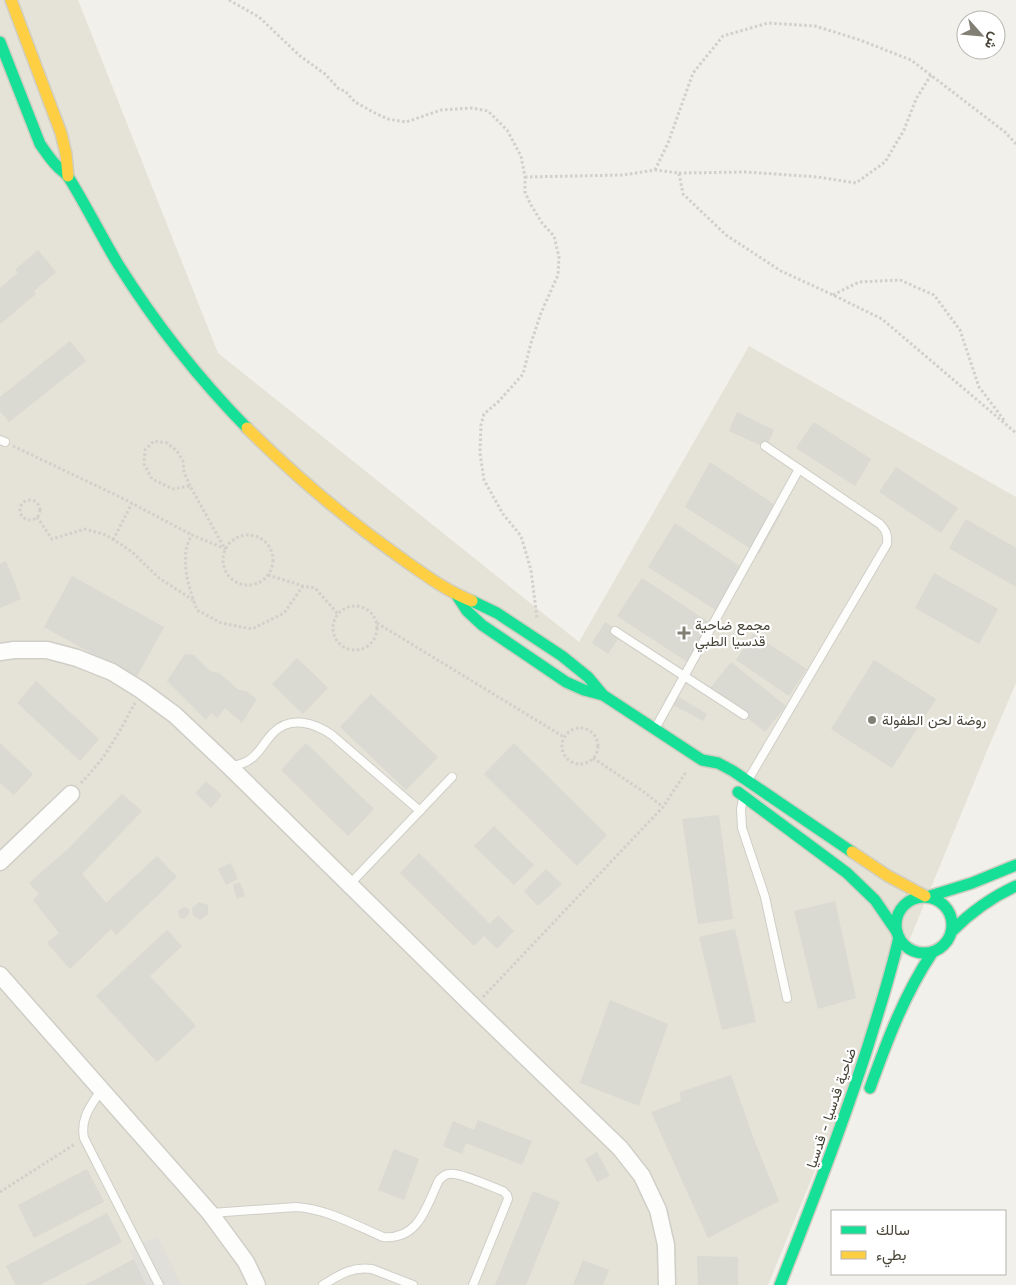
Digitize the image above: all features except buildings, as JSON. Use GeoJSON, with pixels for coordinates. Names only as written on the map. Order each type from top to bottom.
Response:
{"type":"FeatureCollection","features":[{"type":"Feature","properties":{"kind":"main road"},"geometry":{"type":"LineString","coordinates":[[9,0],[24,33],[64,141],[68,156],[68,176]]}},
{"type":"Feature","properties":{"kind":"main road"},"geometry":{"type":"LineString","coordinates":[[24,33],[20,31],[10,33],[1,43],[40,144],[52,162],[68,176],[103,240],[128,279],[154,316],[205,381],[274,455],[343,515],[387,548],[456,594],[496,612],[540,641],[584,672],[603,695]]}},
{"type":"Feature","properties":{"kind":"main road"},"geometry":{"type":"LineString","coordinates":[[456,594],[467,611],[482,625],[566,682],[584,690],[603,695],[699,758],[712,772]]}},
{"type":"Feature","properties":{"kind":"main road"},"geometry":{"type":"LineString","coordinates":[[699,758],[726,767],[888,876],[926,897],[938,900],[947,908],[952,919],[952,931]]}},
{"type":"Feature","properties":{"kind":"main road"},"geometry":{"type":"LineString","coordinates":[[730,786],[862,886],[875,900],[904,945],[912,951],[922,954],[941,948],[948,940],[952,931],[967,916],[984,902],[1016,886]]}},
{"type":"Feature","properties":{"kind":"main road"},"geometry":{"type":"LineString","coordinates":[[898,935],[896,922],[899,912],[910,901],[971,884],[1016,865]]}},
{"type":"Feature","properties":{"kind":"main road","name":"ضاحية قدسيا - قدسيا"},"geometry":{"type":"LineString","coordinates":[[780,1285],[823,1178],[858,1077],[891,972],[898,935]]}},
{"type":"Feature","properties":{"kind":"main road"},"geometry":{"type":"LineString","coordinates":[[865,1101],[899,1009],[914,980],[932,952]]}},
{"type":"Feature","properties":{"kind":"street"},"geometry":{"type":"LineString","coordinates":[[0,4],[9,0]]}},
{"type":"Feature","properties":{"kind":"street"},"geometry":{"type":"LineString","coordinates":[[0,652],[48,650],[78,658],[112,672],[142,690],[175,715],[230,767],[620,1148],[642,1176],[658,1210],[666,1245],[667,1285]]}},
{"type":"Feature","properties":{"kind":"street"},"geometry":{"type":"LineString","coordinates":[[0,862],[76,788]]}},
{"type":"Feature","properties":{"kind":"street"},"geometry":{"type":"LineString","coordinates":[[0,975],[210,1213],[246,1262],[257,1285]]}},
{"type":"Feature","properties":{"kind":"lane"},"geometry":{"type":"LineString","coordinates":[[748,781],[888,544],[888,536],[880,524],[765,446]]}},
{"type":"Feature","properties":{"kind":"lane"},"geometry":{"type":"LineString","coordinates":[[655,729],[799,469]]}},
{"type":"Feature","properties":{"kind":"lane"},"geometry":{"type":"LineString","coordinates":[[615,631],[744,715]]}},
{"type":"Feature","properties":{"kind":"lane"},"geometry":{"type":"LineString","coordinates":[[230,767],[250,760],[258,753],[275,730],[298,722],[310,723],[332,735],[420,811]]}},
{"type":"Feature","properties":{"kind":"lane"},"geometry":{"type":"LineString","coordinates":[[350,884],[452,777]]}},
{"type":"Feature","properties":{"kind":"lane"},"geometry":{"type":"LineString","coordinates":[[743,796],[741,810],[742,828],[765,897],[787,998]]}},
{"type":"Feature","properties":{"kind":"lane"},"geometry":{"type":"LineString","coordinates":[[101,1090],[84,1120],[82,1129],[84,1138],[159,1285]]}},
{"type":"Feature","properties":{"kind":"lane"},"geometry":{"type":"LineString","coordinates":[[210,1213],[304,1208],[327,1213],[383,1237],[391,1238],[407,1233],[414,1228],[420,1221],[442,1176],[456,1174],[503,1191],[508,1199],[473,1285]]}},
{"type":"Feature","properties":{"kind":"lane"},"geometry":{"type":"LineString","coordinates":[[323,1285],[345,1272],[358,1268],[372,1269],[413,1285]]}},
{"type":"Feature","properties":{"kind":"path"},"geometry":{"type":"LineString","coordinates":[[229,0],[259,17],[300,56],[324,74],[339,89],[345,91],[356,102],[375,114],[388,119],[406,122],[441,110],[472,108],[488,111],[507,130],[521,156],[525,177],[525,192],[542,223],[554,236],[559,257],[558,275],[541,313],[523,374],[513,387],[484,414],[481,424],[480,453],[484,480],[503,514],[521,536],[531,570],[540,641]]}},
{"type":"Feature","properties":{"kind":"path"},"geometry":{"type":"LineString","coordinates":[[655,170],[668,143],[692,73],[723,36],[768,23],[815,26],[860,40],[911,60],[1005,132],[1016,144]]}},
{"type":"Feature","properties":{"kind":"path"},"geometry":{"type":"LineString","coordinates":[[525,177],[623,175],[655,170],[679,173],[746,172],[856,183],[885,162],[904,130],[916,99],[931,75]]}},
{"type":"Feature","properties":{"kind":"path"},"geometry":{"type":"LineString","coordinates":[[679,173],[683,194],[726,235],[781,271],[882,319],[1016,433]]}},
{"type":"Feature","properties":{"kind":"path"},"geometry":{"type":"LineString","coordinates":[[833,295],[859,282],[900,280],[934,295],[960,330],[979,387],[1007,425]]}},
{"type":"Feature","properties":{"kind":"path"},"geometry":{"type":"LineString","coordinates":[[2,441],[132,503],[192,535],[226,549]]}},
{"type":"Feature","properties":{"kind":"path"},"geometry":{"type":"LineString","coordinates":[[190,486],[173,489],[152,480],[144,464],[145,450],[154,442],[167,443],[177,451],[183,461],[184,472],[190,486],[226,549]]}},
{"type":"Feature","properties":{"kind":"path"},"geometry":{"type":"LineString","coordinates":[[28,501],[37,504],[40,509],[37,517],[31,520],[24,519],[21,513],[23,504],[28,501]]}},
{"type":"Feature","properties":{"kind":"path"},"geometry":{"type":"LineString","coordinates":[[113,540],[132,503]]}},
{"type":"Feature","properties":{"kind":"path"},"geometry":{"type":"LineString","coordinates":[[37,517],[52,538],[85,529],[106,535],[131,551],[159,578],[194,600]]}},
{"type":"Feature","properties":{"kind":"path"},"geometry":{"type":"LineString","coordinates":[[192,535],[188,541],[186,566],[189,588],[197,610],[221,623],[252,629],[284,613],[302,586]]}},
{"type":"Feature","properties":{"kind":"path"},"geometry":{"type":"LineString","coordinates":[[245,535],[261,539],[271,551],[273,559],[272,568],[262,581],[247,585],[239,583],[232,579],[224,566],[223,557],[226,549],[230,543],[245,535]]}},
{"type":"Feature","properties":{"kind":"path"},"geometry":{"type":"LineString","coordinates":[[268,575],[302,586],[315,588],[338,614]]}},
{"type":"Feature","properties":{"kind":"path"},"geometry":{"type":"LineString","coordinates":[[357,605],[370,611],[375,616],[378,631],[371,644],[357,650],[343,646],[334,635],[334,620],[338,614],[343,609],[357,605]]}},
{"type":"Feature","properties":{"kind":"path"},"geometry":{"type":"LineString","coordinates":[[377,624],[564,737]]}},
{"type":"Feature","properties":{"kind":"path"},"geometry":{"type":"LineString","coordinates":[[76,788],[111,746],[133,706]]}},
{"type":"Feature","properties":{"kind":"path"},"geometry":{"type":"LineString","coordinates":[[579,728],[585,728],[590,731],[597,741],[596,753],[593,758],[588,762],[577,764],[566,759],[562,748],[564,737],[568,732],[579,728]]}},
{"type":"Feature","properties":{"kind":"path"},"geometry":{"type":"LineString","coordinates":[[593,758],[663,807]]}},
{"type":"Feature","properties":{"kind":"path"},"geometry":{"type":"LineString","coordinates":[[474,1007],[663,807],[699,758]]}},
{"type":"Feature","properties":{"kind":"path"},"geometry":{"type":"LineString","coordinates":[[0,1192],[84,1138]]}},
{"type":"Feature","properties":{"kind":"shaded area"},"geometry":{"type":"Polygon","coordinates":[[[0,0],[78,0],[218,353],[579,642],[749,346],[1016,497],[1016,683],[768,1285],[0,1285],[0,0]]]}},
{"type":"Feature","properties":{"kind":"shaded area"},"geometry":{"type":"Polygon","coordinates":[[[157,1236],[181,1285],[146,1285],[130,1250],[157,1236]]]}},
{"type":"Feature","properties":{"kind":"traffic: fast"},"geometry":{"type":"LineString","coordinates":[[0,42],[40,144],[54,163],[69,178],[118,264],[162,329],[212,390],[247,428]]}},
{"type":"Feature","properties":{"kind":"traffic: fast"},"geometry":{"type":"LineString","coordinates":[[456,594],[467,611],[482,625],[566,682],[584,690],[603,695]]}},
{"type":"Feature","properties":{"kind":"traffic: fast"},"geometry":{"type":"LineString","coordinates":[[472,601],[497,613],[562,656],[588,677],[603,695],[702,760],[718,763],[733,771],[852,852]]}},
{"type":"Feature","properties":{"kind":"traffic: fast"},"geometry":{"type":"LineString","coordinates":[[738,792],[847,873],[875,900],[897,932]]}},
{"type":"Feature","properties":{"kind":"traffic: fast"},"geometry":{"type":"LineString","coordinates":[[927,897],[972,883],[1016,865]]}},
{"type":"Feature","properties":{"kind":"traffic: fast"},"geometry":{"type":"LineString","coordinates":[[952,931],[982,906],[1016,886]]}},
{"type":"Feature","properties":{"kind":"traffic: fast"},"geometry":{"type":"LineString","coordinates":[[924,897],[935,899],[944,905],[950,914],[952,925],[950,936],[944,945],[935,951],[924,953],[913,951],[904,945],[898,936],[896,925],[898,914],[904,905],[913,899],[924,897]]}},
{"type":"Feature","properties":{"kind":"traffic: fast"},"geometry":{"type":"LineString","coordinates":[[780,1285],[858,1076],[885,992],[899,937]]}},
{"type":"Feature","properties":{"kind":"traffic: fast"},"geometry":{"type":"LineString","coordinates":[[870,1088],[905,1002],[932,953]]}},
{"type":"Feature","properties":{"kind":"traffic: slow"},"geometry":{"type":"LineString","coordinates":[[11,0],[61,133],[66,154],[68,176]]}},
{"type":"Feature","properties":{"kind":"traffic: slow"},"geometry":{"type":"LineString","coordinates":[[247,428],[302,480],[360,528],[435,582],[472,601]]}},
{"type":"Feature","properties":{"kind":"traffic: slow"},"geometry":{"type":"LineString","coordinates":[[852,852],[888,876],[925,896]]}},
{"type":"Feature","properties":{"kind":"place","name":"مجمع ضاحية قدسيا الطبي"},"geometry":{"type":"Point","coordinates":[684,633]}},
{"type":"Feature","properties":{"kind":"place","name":"روضة لحن الطفولة"},"geometry":{"type":"Point","coordinates":[872,720]}}]}
